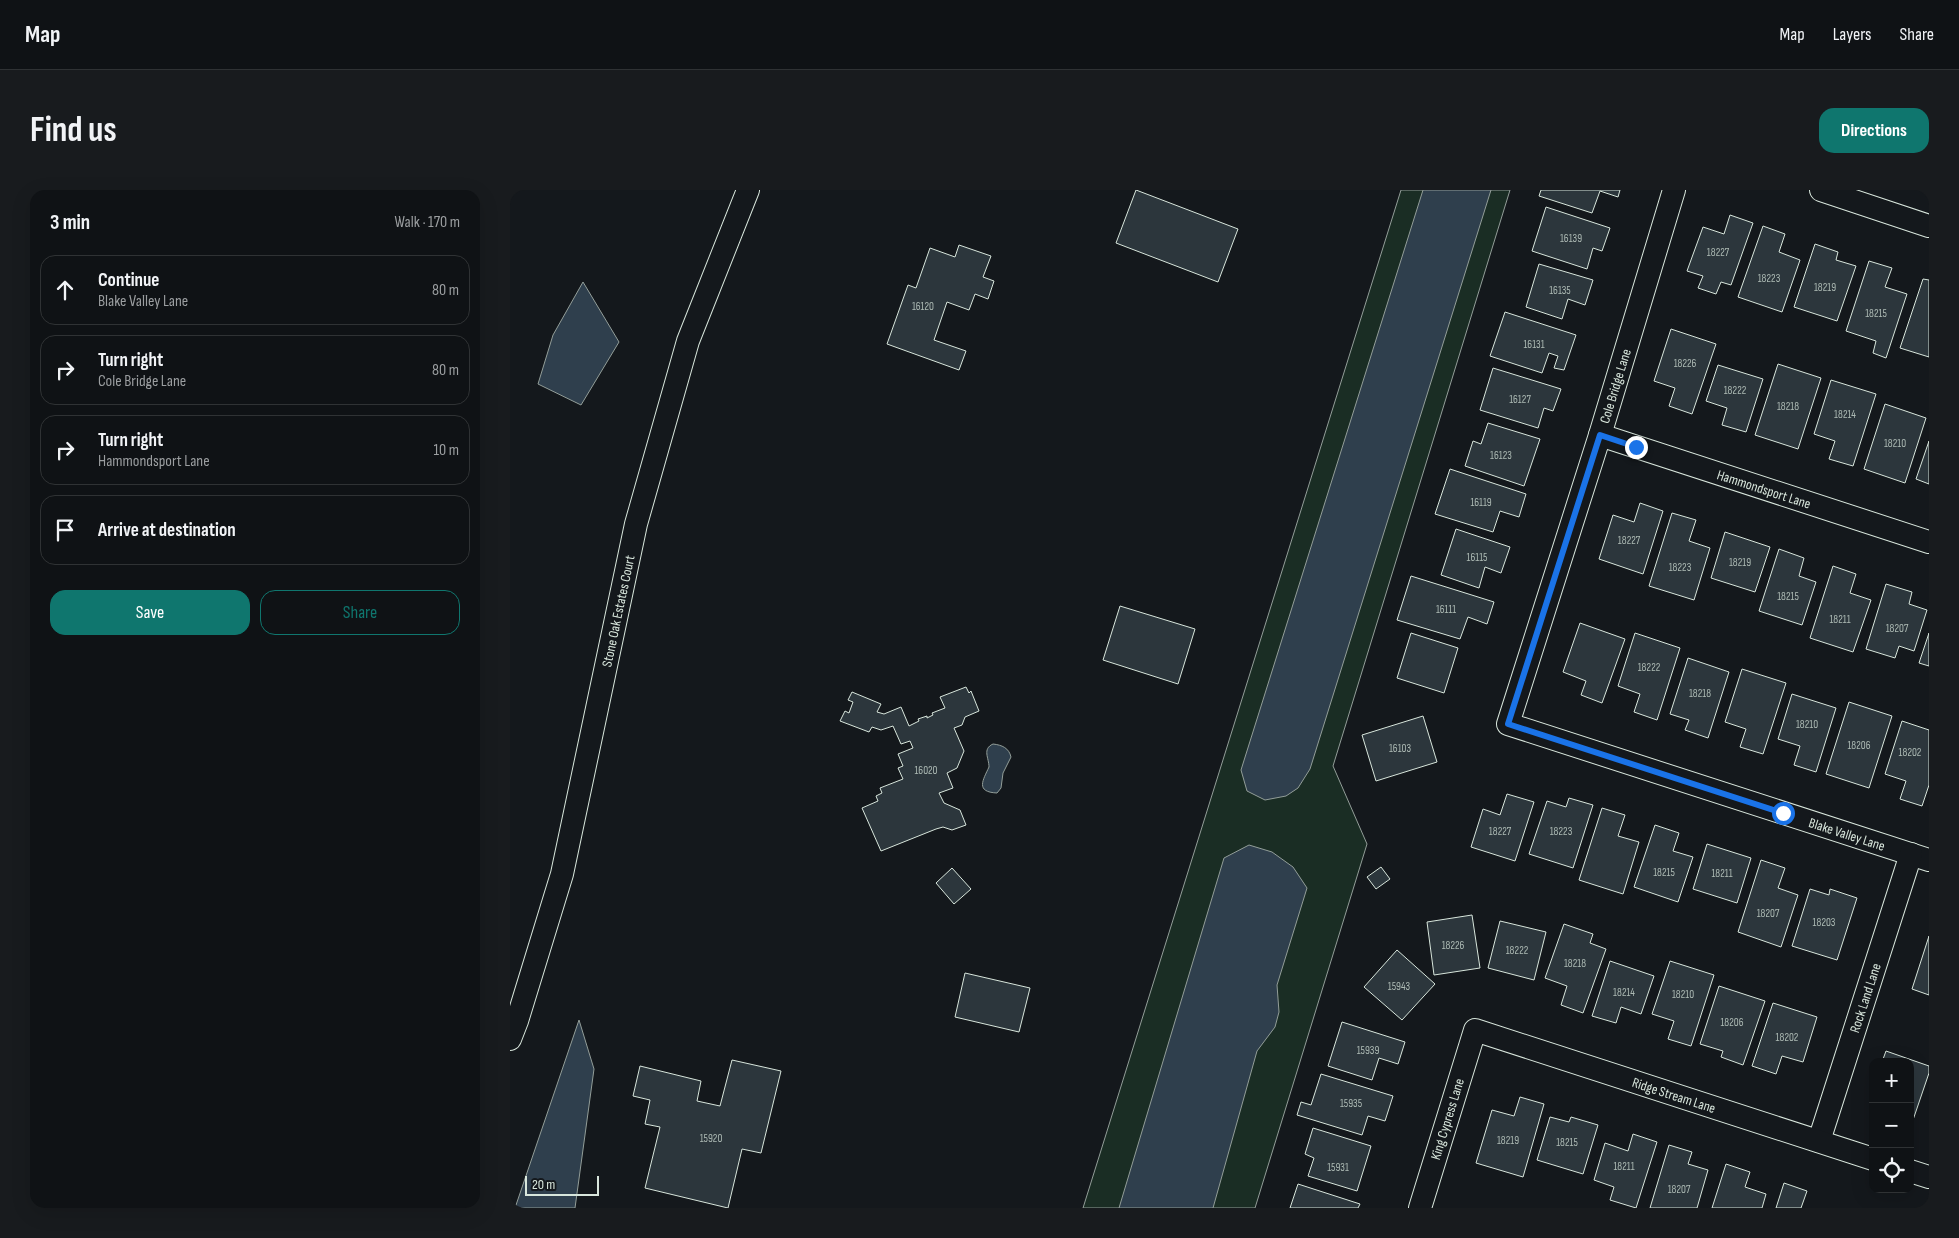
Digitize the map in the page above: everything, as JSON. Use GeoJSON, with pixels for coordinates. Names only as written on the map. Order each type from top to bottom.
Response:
{"type":"FeatureCollection","features":[{"type":"Feature","properties":{"kind":"street","name":"Stone Oak Estates Court"},"geometry":{"type":"LineString","coordinates":[[510,1039],[562,874],[636,524],[688,341],[748,190]]}},
{"type":"Feature","properties":{"kind":"street","name":"Cole Bridge Lane"},"geometry":{"type":"LineString","coordinates":[[1508,724],[1600,435],[1674,190]]}},
{"type":"Feature","properties":{"kind":"street"},"geometry":{"type":"LineString","coordinates":[[1821,190],[1929,226]]}},
{"type":"Feature","properties":{"kind":"street","name":"Hammondsport Lane"},"geometry":{"type":"LineString","coordinates":[[1600,435],[1929,542]]}},
{"type":"Feature","properties":{"kind":"street","name":"Blake Valley Lane"},"geometry":{"type":"LineString","coordinates":[[1508,724],[1920,857]]}},
{"type":"Feature","properties":{"kind":"street","name":"Rock Land Lane"},"geometry":{"type":"LineString","coordinates":[[1819,1141],[1920,857]]}},
{"type":"Feature","properties":{"kind":"street","name":"Ridge Stream Lane"},"geometry":{"type":"LineString","coordinates":[[1475,1030],[1869,1158]]}},
{"type":"Feature","properties":{"kind":"street","name":"King Cypress Lane"},"geometry":{"type":"LineString","coordinates":[[1420,1208],[1475,1030]]}},
{"type":"Feature","properties":{"kind":"street"},"geometry":{"type":"LineString","coordinates":[[1914,1172],[1929,1177]]}},
{"type":"Feature","properties":{"kind":"green space"},"geometry":{"type":"Polygon","coordinates":[[[1401,190],[1510,190],[1333,766],[1367,844],[1255,1208],[1083,1208],[1401,190]]]}},
{"type":"Feature","properties":{"kind":"water"},"geometry":{"type":"Polygon","coordinates":[[[1423,190],[1491,190],[1310,769],[1298,788],[1286,796],[1265,800],[1247,791],[1241,770],[1423,190]]]}},
{"type":"Feature","properties":{"kind":"water"},"geometry":{"type":"Polygon","coordinates":[[[583,282],[619,342],[581,405],[538,384],[553,335],[583,282]]]}},
{"type":"Feature","properties":{"kind":"water"},"geometry":{"type":"Polygon","coordinates":[[[993,744],[1005,747],[1011,757],[1003,773],[1001,788],[997,793],[986,790],[982,784],[989,767],[987,751],[993,744]]]}},
{"type":"Feature","properties":{"kind":"water"},"geometry":{"type":"Polygon","coordinates":[[[1249,845],[1272,852],[1293,867],[1307,888],[1277,985],[1279,1012],[1275,1027],[1257,1051],[1213,1208],[1119,1208],[1224,858],[1249,845]]]}},
{"type":"Feature","properties":{"kind":"water"},"geometry":{"type":"Polygon","coordinates":[[[579,1020],[594,1069],[575,1208],[515,1208],[579,1020]]]}},
{"type":"Feature","properties":{"kind":"building"},"geometry":{"type":"Polygon","coordinates":[[[1136,190],[1238,229],[1218,282],[1116,243],[1136,190]]]}},
{"type":"Feature","properties":{"kind":"building"},"geometry":{"type":"Polygon","coordinates":[[[1541,190],[1620,190],[1618,197],[1600,191],[1592,213],[1539,196],[1541,190]]]}},
{"type":"Feature","properties":{"kind":"building"},"geometry":{"type":"Polygon","coordinates":[[[1546,207],[1610,228],[1602,251],[1593,248],[1587,269],[1532,251],[1546,207]]]}},
{"type":"Feature","properties":{"kind":"building"},"geometry":{"type":"Polygon","coordinates":[[[1730,215],[1753,223],[1731,285],[1721,282],[1716,294],[1698,288],[1703,276],[1687,271],[1703,227],[1724,234],[1730,215]]]}},
{"type":"Feature","properties":{"kind":"building"},"geometry":{"type":"Polygon","coordinates":[[[1763,226],[1785,234],[1779,252],[1800,260],[1782,312],[1738,297],[1763,226]]]}},
{"type":"Feature","properties":{"kind":"building"},"geometry":{"type":"Polygon","coordinates":[[[1815,244],[1838,252],[1836,260],[1856,266],[1837,321],[1794,307],[1815,244]]]}},
{"type":"Feature","properties":{"kind":"building"},"geometry":{"type":"Polygon","coordinates":[[[959,245],[991,256],[983,277],[994,281],[988,299],[975,294],[969,310],[947,302],[934,340],[966,351],[959,370],[887,344],[908,285],[916,288],[930,248],[955,257],[959,245]]]}},
{"type":"Feature","properties":{"kind":"building"},"geometry":{"type":"Polygon","coordinates":[[[1869,261],[1892,268],[1885,287],[1907,294],[1886,358],[1873,353],[1876,341],[1846,331],[1869,261]]]}},
{"type":"Feature","properties":{"kind":"building"},"geometry":{"type":"Polygon","coordinates":[[[1539,264],[1593,280],[1585,305],[1568,299],[1562,319],[1526,307],[1539,264]]]}},
{"type":"Feature","properties":{"kind":"building"},"geometry":{"type":"Polygon","coordinates":[[[1923,279],[1929,280],[1929,357],[1900,348],[1923,279]]]}},
{"type":"Feature","properties":{"kind":"building"},"geometry":{"type":"Polygon","coordinates":[[[1505,312],[1576,335],[1564,370],[1554,368],[1558,356],[1549,353],[1542,373],[1490,356],[1505,312]]]}},
{"type":"Feature","properties":{"kind":"building"},"geometry":{"type":"Polygon","coordinates":[[[1671,329],[1716,344],[1692,414],[1669,406],[1675,388],[1654,381],[1671,329]]]}},
{"type":"Feature","properties":{"kind":"building"},"geometry":{"type":"Polygon","coordinates":[[[1778,364],[1821,378],[1798,449],[1755,435],[1778,364]]]}},
{"type":"Feature","properties":{"kind":"building"},"geometry":{"type":"Polygon","coordinates":[[[1718,365],[1763,379],[1746,432],[1722,425],[1727,408],[1706,401],[1718,365]]]}},
{"type":"Feature","properties":{"kind":"building"},"geometry":{"type":"Polygon","coordinates":[[[1493,368],[1561,389],[1553,411],[1544,408],[1538,428],[1480,410],[1493,368]]]}},
{"type":"Feature","properties":{"kind":"building"},"geometry":{"type":"Polygon","coordinates":[[[1831,380],[1876,394],[1853,466],[1829,459],[1835,441],[1814,434],[1831,380]]]}},
{"type":"Feature","properties":{"kind":"building"},"geometry":{"type":"Polygon","coordinates":[[[1885,404],[1926,418],[1905,483],[1864,469],[1885,404]]]}},
{"type":"Feature","properties":{"kind":"building"},"geometry":{"type":"Polygon","coordinates":[[[1488,423],[1540,439],[1524,486],[1465,466],[1473,441],[1481,444],[1488,423]]]}},
{"type":"Feature","properties":{"kind":"building"},"geometry":{"type":"Polygon","coordinates":[[[1929,441],[1929,484],[1916,479],[1929,441]]]}},
{"type":"Feature","properties":{"kind":"building"},"geometry":{"type":"Polygon","coordinates":[[[1450,469],[1526,494],[1519,517],[1500,511],[1493,532],[1435,514],[1450,469]]]}},
{"type":"Feature","properties":{"kind":"building"},"geometry":{"type":"Polygon","coordinates":[[[1640,503],[1663,511],[1643,574],[1599,559],[1613,515],[1634,522],[1640,503]]]}},
{"type":"Feature","properties":{"kind":"building"},"geometry":{"type":"Polygon","coordinates":[[[1672,513],[1696,520],[1689,541],[1710,548],[1694,600],[1649,586],[1672,513]]]}},
{"type":"Feature","properties":{"kind":"building"},"geometry":{"type":"Polygon","coordinates":[[[1456,529],[1510,547],[1501,573],[1485,567],[1479,588],[1441,575],[1456,529]]]}},
{"type":"Feature","properties":{"kind":"building"},"geometry":{"type":"Polygon","coordinates":[[[1725,532],[1770,547],[1755,592],[1711,578],[1725,532]]]}},
{"type":"Feature","properties":{"kind":"building"},"geometry":{"type":"Polygon","coordinates":[[[1779,549],[1804,558],[1799,576],[1816,582],[1802,625],[1759,611],[1779,549]]]}},
{"type":"Feature","properties":{"kind":"building"},"geometry":{"type":"Polygon","coordinates":[[[1833,566],[1856,574],[1850,593],[1871,600],[1853,652],[1810,638],[1833,566]]]}},
{"type":"Feature","properties":{"kind":"building"},"geometry":{"type":"Polygon","coordinates":[[[1411,576],[1494,602],[1487,624],[1468,617],[1460,639],[1397,620],[1411,576]]]}},
{"type":"Feature","properties":{"kind":"building"},"geometry":{"type":"Polygon","coordinates":[[[1886,584],[1912,592],[1909,604],[1927,610],[1914,651],[1899,646],[1895,658],[1866,649],[1886,584]]]}},
{"type":"Feature","properties":{"kind":"building"},"geometry":{"type":"Polygon","coordinates":[[[1120,606],[1195,629],[1178,684],[1103,660],[1120,606]]]}},
{"type":"Feature","properties":{"kind":"building"},"geometry":{"type":"Polygon","coordinates":[[[1580,623],[1625,639],[1602,703],[1581,695],[1586,681],[1563,672],[1580,623]]]}},
{"type":"Feature","properties":{"kind":"building"},"geometry":{"type":"Polygon","coordinates":[[[1411,633],[1458,648],[1444,693],[1397,678],[1411,633]]]}},
{"type":"Feature","properties":{"kind":"building"},"geometry":{"type":"Polygon","coordinates":[[[1635,633],[1680,648],[1657,720],[1634,712],[1640,694],[1618,686],[1635,633]]]}},
{"type":"Feature","properties":{"kind":"building"},"geometry":{"type":"Polygon","coordinates":[[[1929,633],[1929,666],[1919,663],[1929,633]]]}},
{"type":"Feature","properties":{"kind":"building"},"geometry":{"type":"Polygon","coordinates":[[[1688,658],[1729,672],[1708,738],[1685,730],[1689,720],[1670,714],[1688,658]]]}},
{"type":"Feature","properties":{"kind":"building"},"geometry":{"type":"Polygon","coordinates":[[[1742,669],[1786,683],[1763,754],[1740,747],[1746,729],[1725,722],[1742,669]]]}},
{"type":"Feature","properties":{"kind":"building"},"geometry":{"type":"Polygon","coordinates":[[[966,687],[969,693],[971,691],[979,711],[965,717],[962,725],[954,728],[964,751],[957,768],[947,773],[953,788],[939,793],[944,803],[960,810],[966,825],[952,830],[943,827],[936,829],[881,851],[862,808],[878,801],[876,796],[882,793],[880,788],[903,779],[898,768],[903,766],[898,754],[913,748],[910,741],[901,744],[893,726],[881,730],[872,727],[869,732],[840,721],[845,711],[849,713],[853,702],[848,700],[852,692],[881,704],[877,712],[884,714],[901,707],[909,726],[919,721],[918,719],[927,716],[927,718],[933,715],[932,713],[945,708],[940,697],[966,687]]]}},
{"type":"Feature","properties":{"kind":"building"},"geometry":{"type":"Polygon","coordinates":[[[1792,694],[1836,708],[1816,772],[1794,765],[1800,746],[1778,739],[1792,694]]]}},
{"type":"Feature","properties":{"kind":"building"},"geometry":{"type":"Polygon","coordinates":[[[1849,702],[1892,716],[1869,788],[1826,774],[1849,702]]]}},
{"type":"Feature","properties":{"kind":"building"},"geometry":{"type":"Polygon","coordinates":[[[1423,716],[1437,762],[1376,781],[1362,735],[1423,716]]]}},
{"type":"Feature","properties":{"kind":"building"},"geometry":{"type":"Polygon","coordinates":[[[1902,721],[1929,730],[1929,785],[1922,806],[1900,799],[1906,781],[1885,774],[1902,721]]]}},
{"type":"Feature","properties":{"kind":"building"},"geometry":{"type":"Polygon","coordinates":[[[1507,794],[1534,802],[1515,861],[1471,847],[1483,809],[1500,815],[1507,794]]]}},
{"type":"Feature","properties":{"kind":"building"},"geometry":{"type":"Polygon","coordinates":[[[1569,798],[1593,805],[1573,868],[1529,854],[1547,801],[1566,807],[1569,798]]]}},
{"type":"Feature","properties":{"kind":"building"},"geometry":{"type":"Polygon","coordinates":[[[1602,808],[1625,815],[1618,836],[1639,842],[1623,894],[1579,880],[1602,808]]]}},
{"type":"Feature","properties":{"kind":"building"},"geometry":{"type":"Polygon","coordinates":[[[1655,825],[1679,833],[1673,851],[1693,857],[1678,902],[1634,887],[1655,825]]]}},
{"type":"Feature","properties":{"kind":"building"},"geometry":{"type":"Polygon","coordinates":[[[1707,844],[1751,858],[1737,903],[1693,889],[1707,844]]]}},
{"type":"Feature","properties":{"kind":"building"},"geometry":{"type":"Polygon","coordinates":[[[1761,860],[1785,868],[1778,888],[1798,895],[1781,947],[1738,932],[1761,860]]]}},
{"type":"Feature","properties":{"kind":"building"},"geometry":{"type":"Polygon","coordinates":[[[1381,867],[1390,879],[1376,889],[1367,877],[1381,867]]]}},
{"type":"Feature","properties":{"kind":"building"},"geometry":{"type":"Polygon","coordinates":[[[952,868],[971,889],[954,904],[936,883],[952,868]]]}},
{"type":"Feature","properties":{"kind":"building"},"geometry":{"type":"Polygon","coordinates":[[[1810,889],[1829,895],[1830,889],[1857,898],[1837,960],[1792,946],[1810,889]]]}},
{"type":"Feature","properties":{"kind":"building"},"geometry":{"type":"Polygon","coordinates":[[[1472,915],[1480,968],[1434,975],[1427,922],[1472,915]]]}},
{"type":"Feature","properties":{"kind":"building"},"geometry":{"type":"Polygon","coordinates":[[[1500,921],[1546,932],[1534,980],[1488,968],[1500,921]]]}},
{"type":"Feature","properties":{"kind":"building"},"geometry":{"type":"Polygon","coordinates":[[[1564,924],[1593,934],[1590,943],[1606,949],[1583,1013],[1561,1005],[1567,986],[1545,978],[1564,924]]]}},
{"type":"Feature","properties":{"kind":"building"},"geometry":{"type":"Polygon","coordinates":[[[1929,936],[1929,995],[1912,989],[1929,936]]]}},
{"type":"Feature","properties":{"kind":"building"},"geometry":{"type":"Polygon","coordinates":[[[1397,950],[1435,984],[1402,1020],[1364,987],[1397,950]]]}},
{"type":"Feature","properties":{"kind":"building"},"geometry":{"type":"Polygon","coordinates":[[[1610,961],[1654,976],[1641,1014],[1621,1007],[1616,1023],[1592,1016],[1610,961]]]}},
{"type":"Feature","properties":{"kind":"building"},"geometry":{"type":"Polygon","coordinates":[[[1670,961],[1714,975],[1691,1046],[1668,1039],[1674,1021],[1652,1014],[1670,961]]]}},
{"type":"Feature","properties":{"kind":"building"},"geometry":{"type":"Polygon","coordinates":[[[965,973],[1030,988],[1019,1032],[955,1017],[965,973]]]}},
{"type":"Feature","properties":{"kind":"building"},"geometry":{"type":"Polygon","coordinates":[[[1719,986],[1765,1001],[1743,1065],[1721,1057],[1723,1051],[1700,1044],[1719,986]]]}},
{"type":"Feature","properties":{"kind":"building"},"geometry":{"type":"Polygon","coordinates":[[[1773,1003],[1817,1017],[1803,1062],[1782,1056],[1776,1074],[1752,1066],[1773,1003]]]}},
{"type":"Feature","properties":{"kind":"building"},"geometry":{"type":"Polygon","coordinates":[[[1342,1022],[1405,1042],[1398,1064],[1379,1058],[1372,1080],[1328,1066],[1342,1022]]]}},
{"type":"Feature","properties":{"kind":"building"},"geometry":{"type":"Polygon","coordinates":[[[1886,1051],[1906,1058],[1883,1058],[1886,1051]]]}},
{"type":"Feature","properties":{"kind":"building"},"geometry":{"type":"Polygon","coordinates":[[[732,1060],[781,1071],[761,1153],[742,1149],[728,1208],[645,1188],[660,1127],[645,1124],[650,1100],[633,1096],[640,1066],[701,1081],[697,1101],[720,1106],[732,1060]]]}},
{"type":"Feature","properties":{"kind":"building"},"geometry":{"type":"Polygon","coordinates":[[[1914,1061],[1929,1066],[1929,1073],[1914,1117],[1914,1061]]]}},
{"type":"Feature","properties":{"kind":"building"},"geometry":{"type":"Polygon","coordinates":[[[1321,1074],[1393,1096],[1385,1121],[1368,1116],[1362,1135],[1297,1115],[1301,1102],[1311,1105],[1321,1074]]]}},
{"type":"Feature","properties":{"kind":"building"},"geometry":{"type":"Polygon","coordinates":[[[1520,1097],[1544,1104],[1523,1177],[1476,1163],[1492,1110],[1514,1116],[1520,1097]]]}},
{"type":"Feature","properties":{"kind":"building"},"geometry":{"type":"Polygon","coordinates":[[[1550,1117],[1569,1122],[1571,1117],[1598,1125],[1583,1174],[1537,1160],[1550,1117]]]}},
{"type":"Feature","properties":{"kind":"building"},"geometry":{"type":"Polygon","coordinates":[[[1313,1128],[1371,1146],[1357,1191],[1308,1176],[1314,1158],[1305,1154],[1313,1128]]]}},
{"type":"Feature","properties":{"kind":"building"},"geometry":{"type":"Polygon","coordinates":[[[1633,1134],[1657,1142],[1636,1208],[1610,1200],[1614,1187],[1594,1180],[1605,1143],[1628,1151],[1633,1134]]]}},
{"type":"Feature","properties":{"kind":"building"},"geometry":{"type":"Polygon","coordinates":[[[1669,1145],[1692,1152],[1688,1164],[1708,1170],[1697,1208],[1650,1208],[1669,1145]]]}},
{"type":"Feature","properties":{"kind":"building"},"geometry":{"type":"Polygon","coordinates":[[[1726,1164],[1750,1172],[1745,1187],[1766,1194],[1762,1208],[1712,1208],[1726,1164]]]}},
{"type":"Feature","properties":{"kind":"building"},"geometry":{"type":"Polygon","coordinates":[[[1784,1183],[1807,1191],[1801,1208],[1776,1208],[1784,1183]]]}},
{"type":"Feature","properties":{"kind":"building"},"geometry":{"type":"Polygon","coordinates":[[[1298,1184],[1360,1204],[1358,1208],[1290,1208],[1298,1184]]]}},
{"type":"Feature","properties":{"kind":"route"},"geometry":{"type":"LineString","coordinates":[[1636,447],[1600,435],[1508,724],[1783,813]]}}]}
